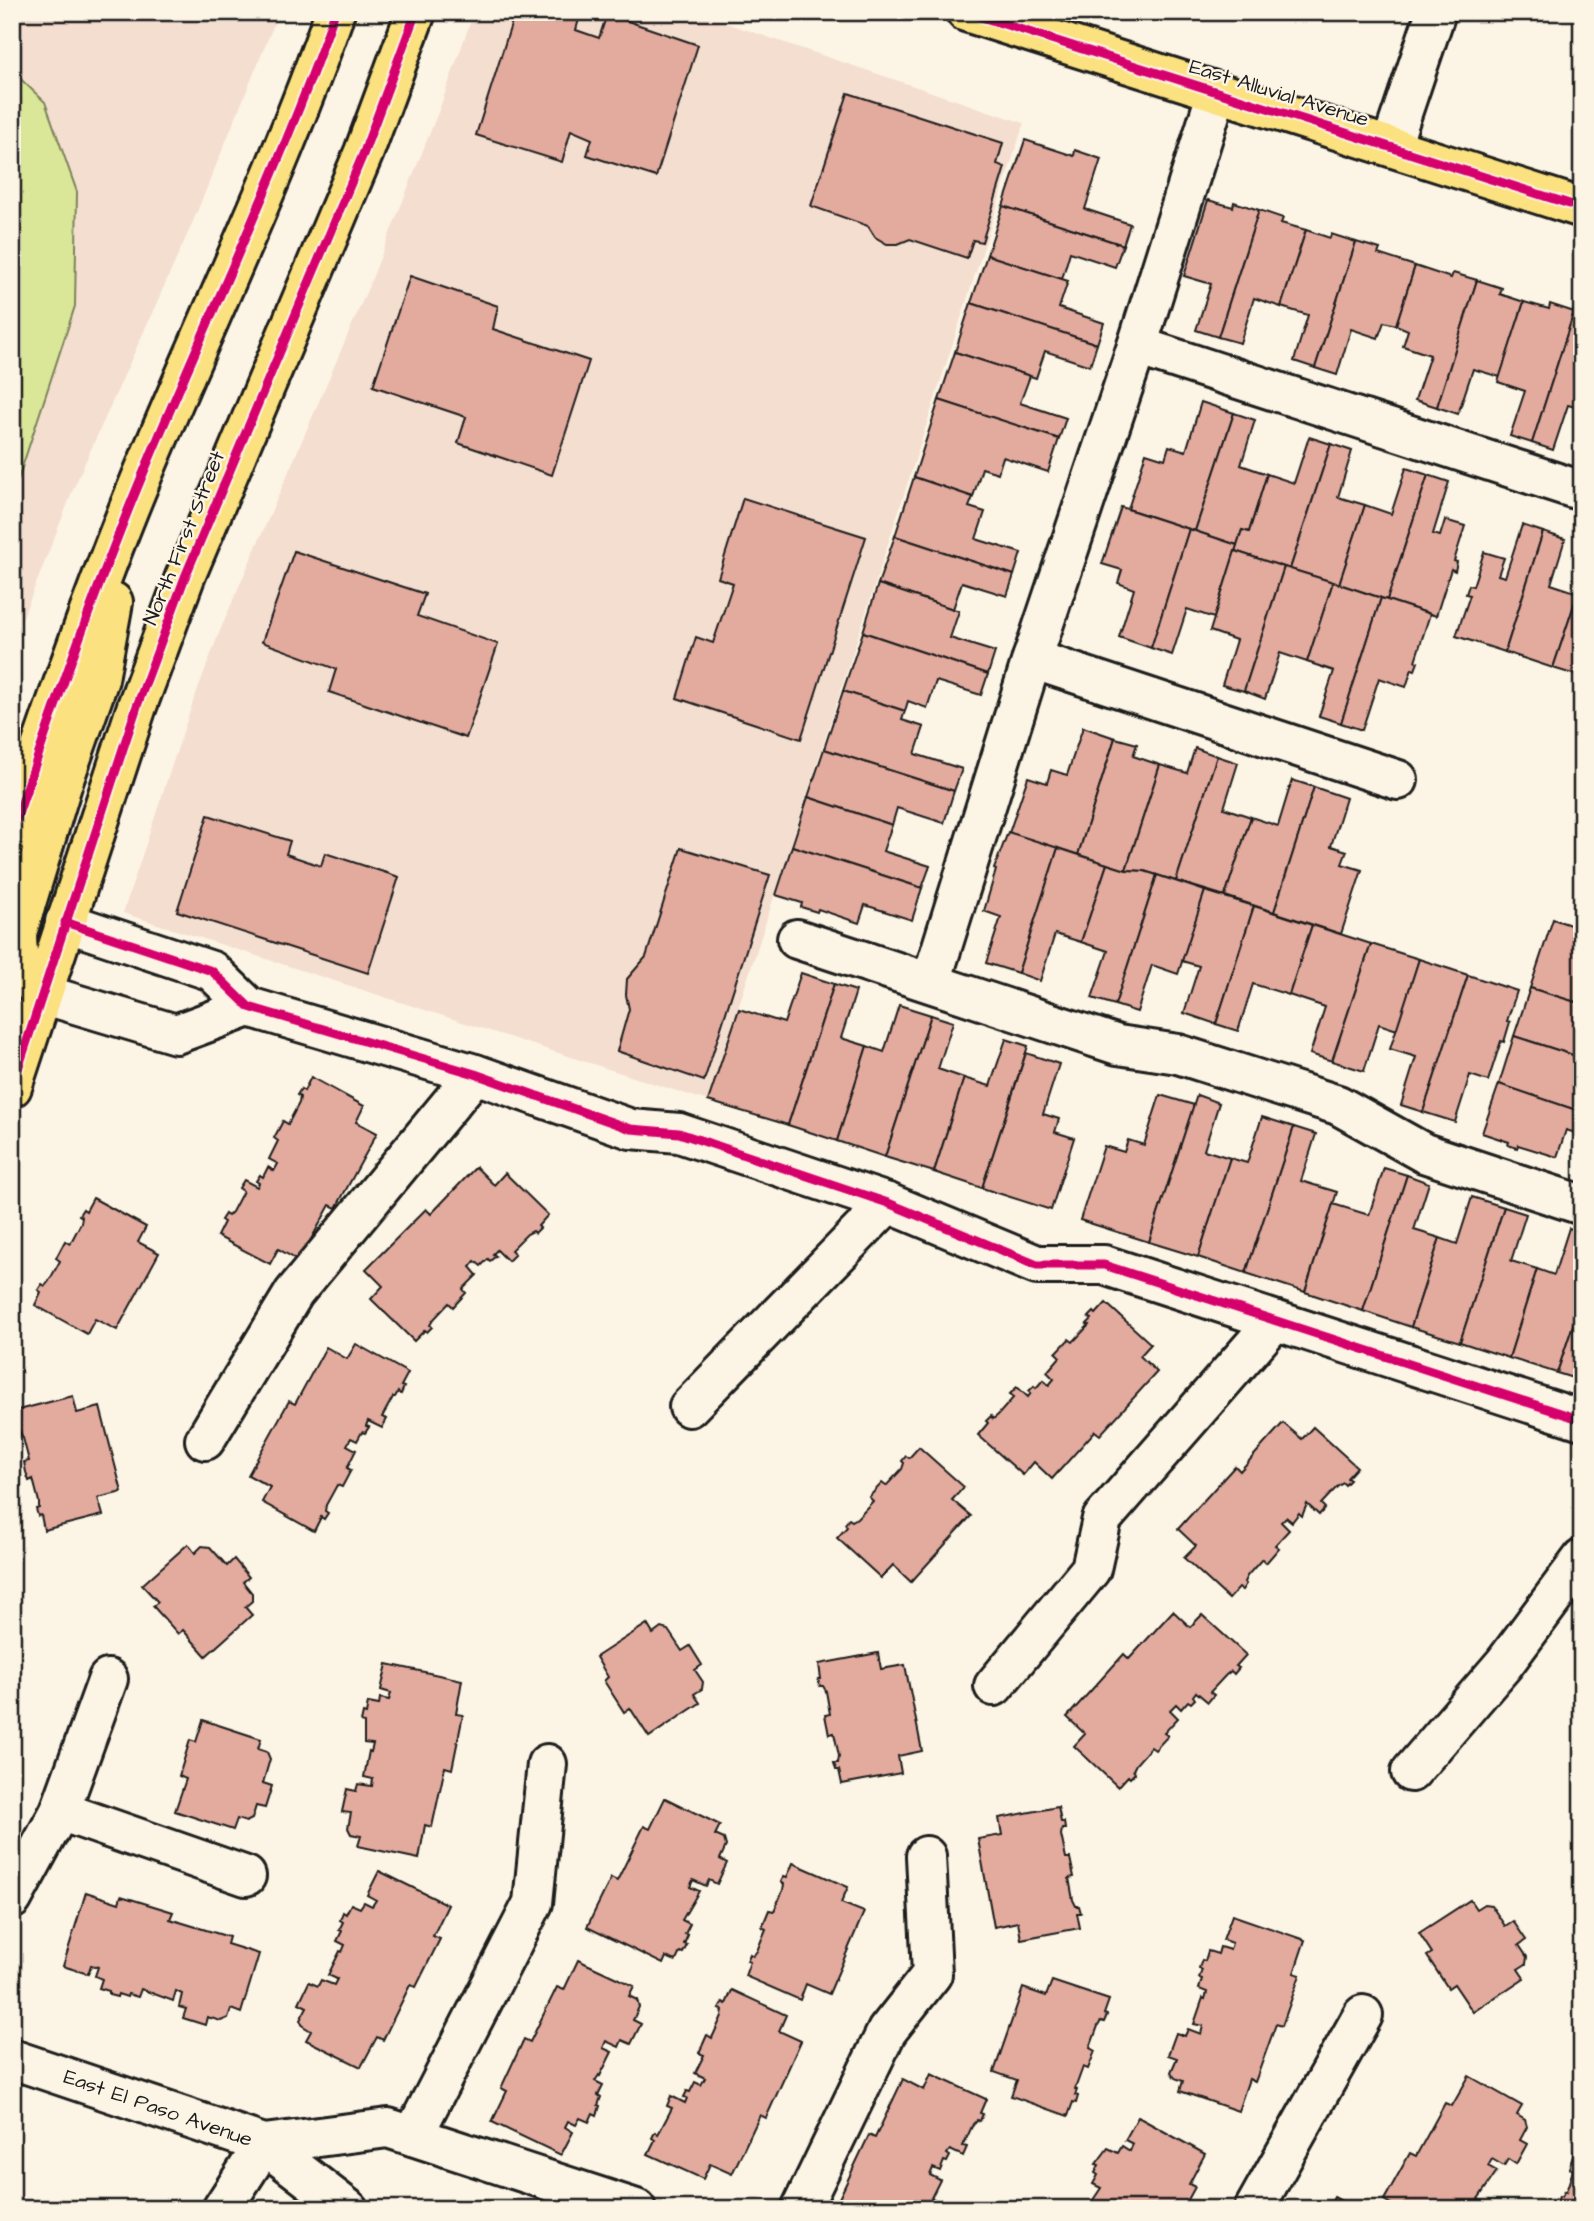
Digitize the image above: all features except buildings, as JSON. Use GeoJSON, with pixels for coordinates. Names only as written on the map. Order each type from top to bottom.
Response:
{"type":"FeatureCollection","features":[{"type":"Feature","properties":{"kind":"main road"},"geometry":{"type":"LineString","coordinates":[[12,832],[59,693],[130,507],[255,218],[335,12]]}},
{"type":"Feature","properties":{"kind":"main road","name":"North First Street"},"geometry":{"type":"LineString","coordinates":[[12,1087],[138,706],[185,577],[364,152],[416,12]]}},
{"type":"Feature","properties":{"kind":"main road","name":"East Alluvial Avenue"},"geometry":{"type":"LineString","coordinates":[[966,12],[1582,208]]}},
{"type":"Feature","properties":{"kind":"main road"},"geometry":{"type":"LineString","coordinates":[[42,994],[26,978],[17,954],[17,933],[62,785],[99,679],[130,507]]}},
{"type":"Feature","properties":{"kind":"street"},"geometry":{"type":"LineString","coordinates":[[1391,146],[1436,12]]}},
{"type":"Feature","properties":{"kind":"street"},"geometry":{"type":"LineString","coordinates":[[931,982],[1032,659],[1137,346],[1217,92]]}},
{"type":"Feature","properties":{"kind":"street"},"geometry":{"type":"LineString","coordinates":[[1137,346],[1582,491]]}},
{"type":"Feature","properties":{"kind":"street"},"geometry":{"type":"LineString","coordinates":[[1032,659],[1398,780]]}},
{"type":"Feature","properties":{"kind":"street"},"geometry":{"type":"LineString","coordinates":[[65,922],[212,971],[249,1007],[475,1074],[631,1129],[679,1133],[888,1203],[1037,1265],[1104,1265],[1582,1420]]}},
{"type":"Feature","properties":{"kind":"street"},"geometry":{"type":"LineString","coordinates":[[797,940],[1118,1045],[1178,1054],[1338,1105],[1424,1153],[1582,1205]]}},
{"type":"Feature","properties":{"kind":"street"},"geometry":{"type":"LineString","coordinates":[[42,994],[176,1034],[249,1007]]}},
{"type":"Feature","properties":{"kind":"street"},"geometry":{"type":"LineString","coordinates":[[205,1440],[294,1293],[475,1074]]}},
{"type":"Feature","properties":{"kind":"street"},"geometry":{"type":"LineString","coordinates":[[689,1407],[888,1203]]}},
{"type":"Feature","properties":{"kind":"street"},"geometry":{"type":"LineString","coordinates":[[994,1686],[1091,1569],[1102,1519],[1275,1321]]}},
{"type":"Feature","properties":{"kind":"street"},"geometry":{"type":"LineString","coordinates":[[1411,1772],[1504,1664],[1582,1559]]}},
{"type":"Feature","properties":{"kind":"street"},"geometry":{"type":"LineString","coordinates":[[12,1899],[60,1811],[108,1679]]}},
{"type":"Feature","properties":{"kind":"street"},"geometry":{"type":"LineString","coordinates":[[547,1764],[533,1903],[400,2132],[636,2209]]}},
{"type":"Feature","properties":{"kind":"street"},"geometry":{"type":"LineString","coordinates":[[60,1811],[246,1876]]}},
{"type":"Feature","properties":{"kind":"street"},"geometry":{"type":"LineString","coordinates":[[800,2209],[887,2031],[932,1974],[926,1856]]}},
{"type":"Feature","properties":{"kind":"street"},"geometry":{"type":"LineString","coordinates":[[1254,2209],[1363,2015]]}},
{"type":"Feature","properties":{"kind":"street","name":"East El Paso Avenue"},"geometry":{"type":"LineString","coordinates":[[12,2059],[264,2144],[400,2132]]}},
{"type":"Feature","properties":{"kind":"street"},"geometry":{"type":"LineString","coordinates":[[222,2209],[264,2144],[348,2209]]}},
{"type":"Feature","properties":{"kind":"shaded area"},"geometry":{"type":"Polygon","coordinates":[[[12,12],[279,12],[192,224],[75,485],[12,645],[12,12]]]}},
{"type":"Feature","properties":{"kind":"shaded area"},"geometry":{"type":"Polygon","coordinates":[[[474,12],[693,12],[1024,123],[708,1101],[123,913],[193,702],[219,633],[371,281],[439,110],[474,12]]]}},
{"type":"Feature","properties":{"kind":"green space"},"geometry":{"type":"Polygon","coordinates":[[[12,71],[45,102],[77,192],[75,306],[12,498],[12,71]]]}},
{"type":"Feature","properties":{"kind":"cycle path"},"geometry":{"type":"LineString","coordinates":[[12,832],[113,548],[262,199],[335,12]]}},
{"type":"Feature","properties":{"kind":"cycle path"},"geometry":{"type":"LineString","coordinates":[[12,1087],[137,706],[185,577],[364,152],[416,12]]}},
{"type":"Feature","properties":{"kind":"cycle path"},"geometry":{"type":"LineString","coordinates":[[966,12],[1582,208]]}},
{"type":"Feature","properties":{"kind":"cycle path"},"geometry":{"type":"LineString","coordinates":[[65,922],[212,971],[249,1007],[475,1074],[631,1129],[679,1133],[888,1203],[1037,1265],[1104,1265],[1582,1420]]}}]}
